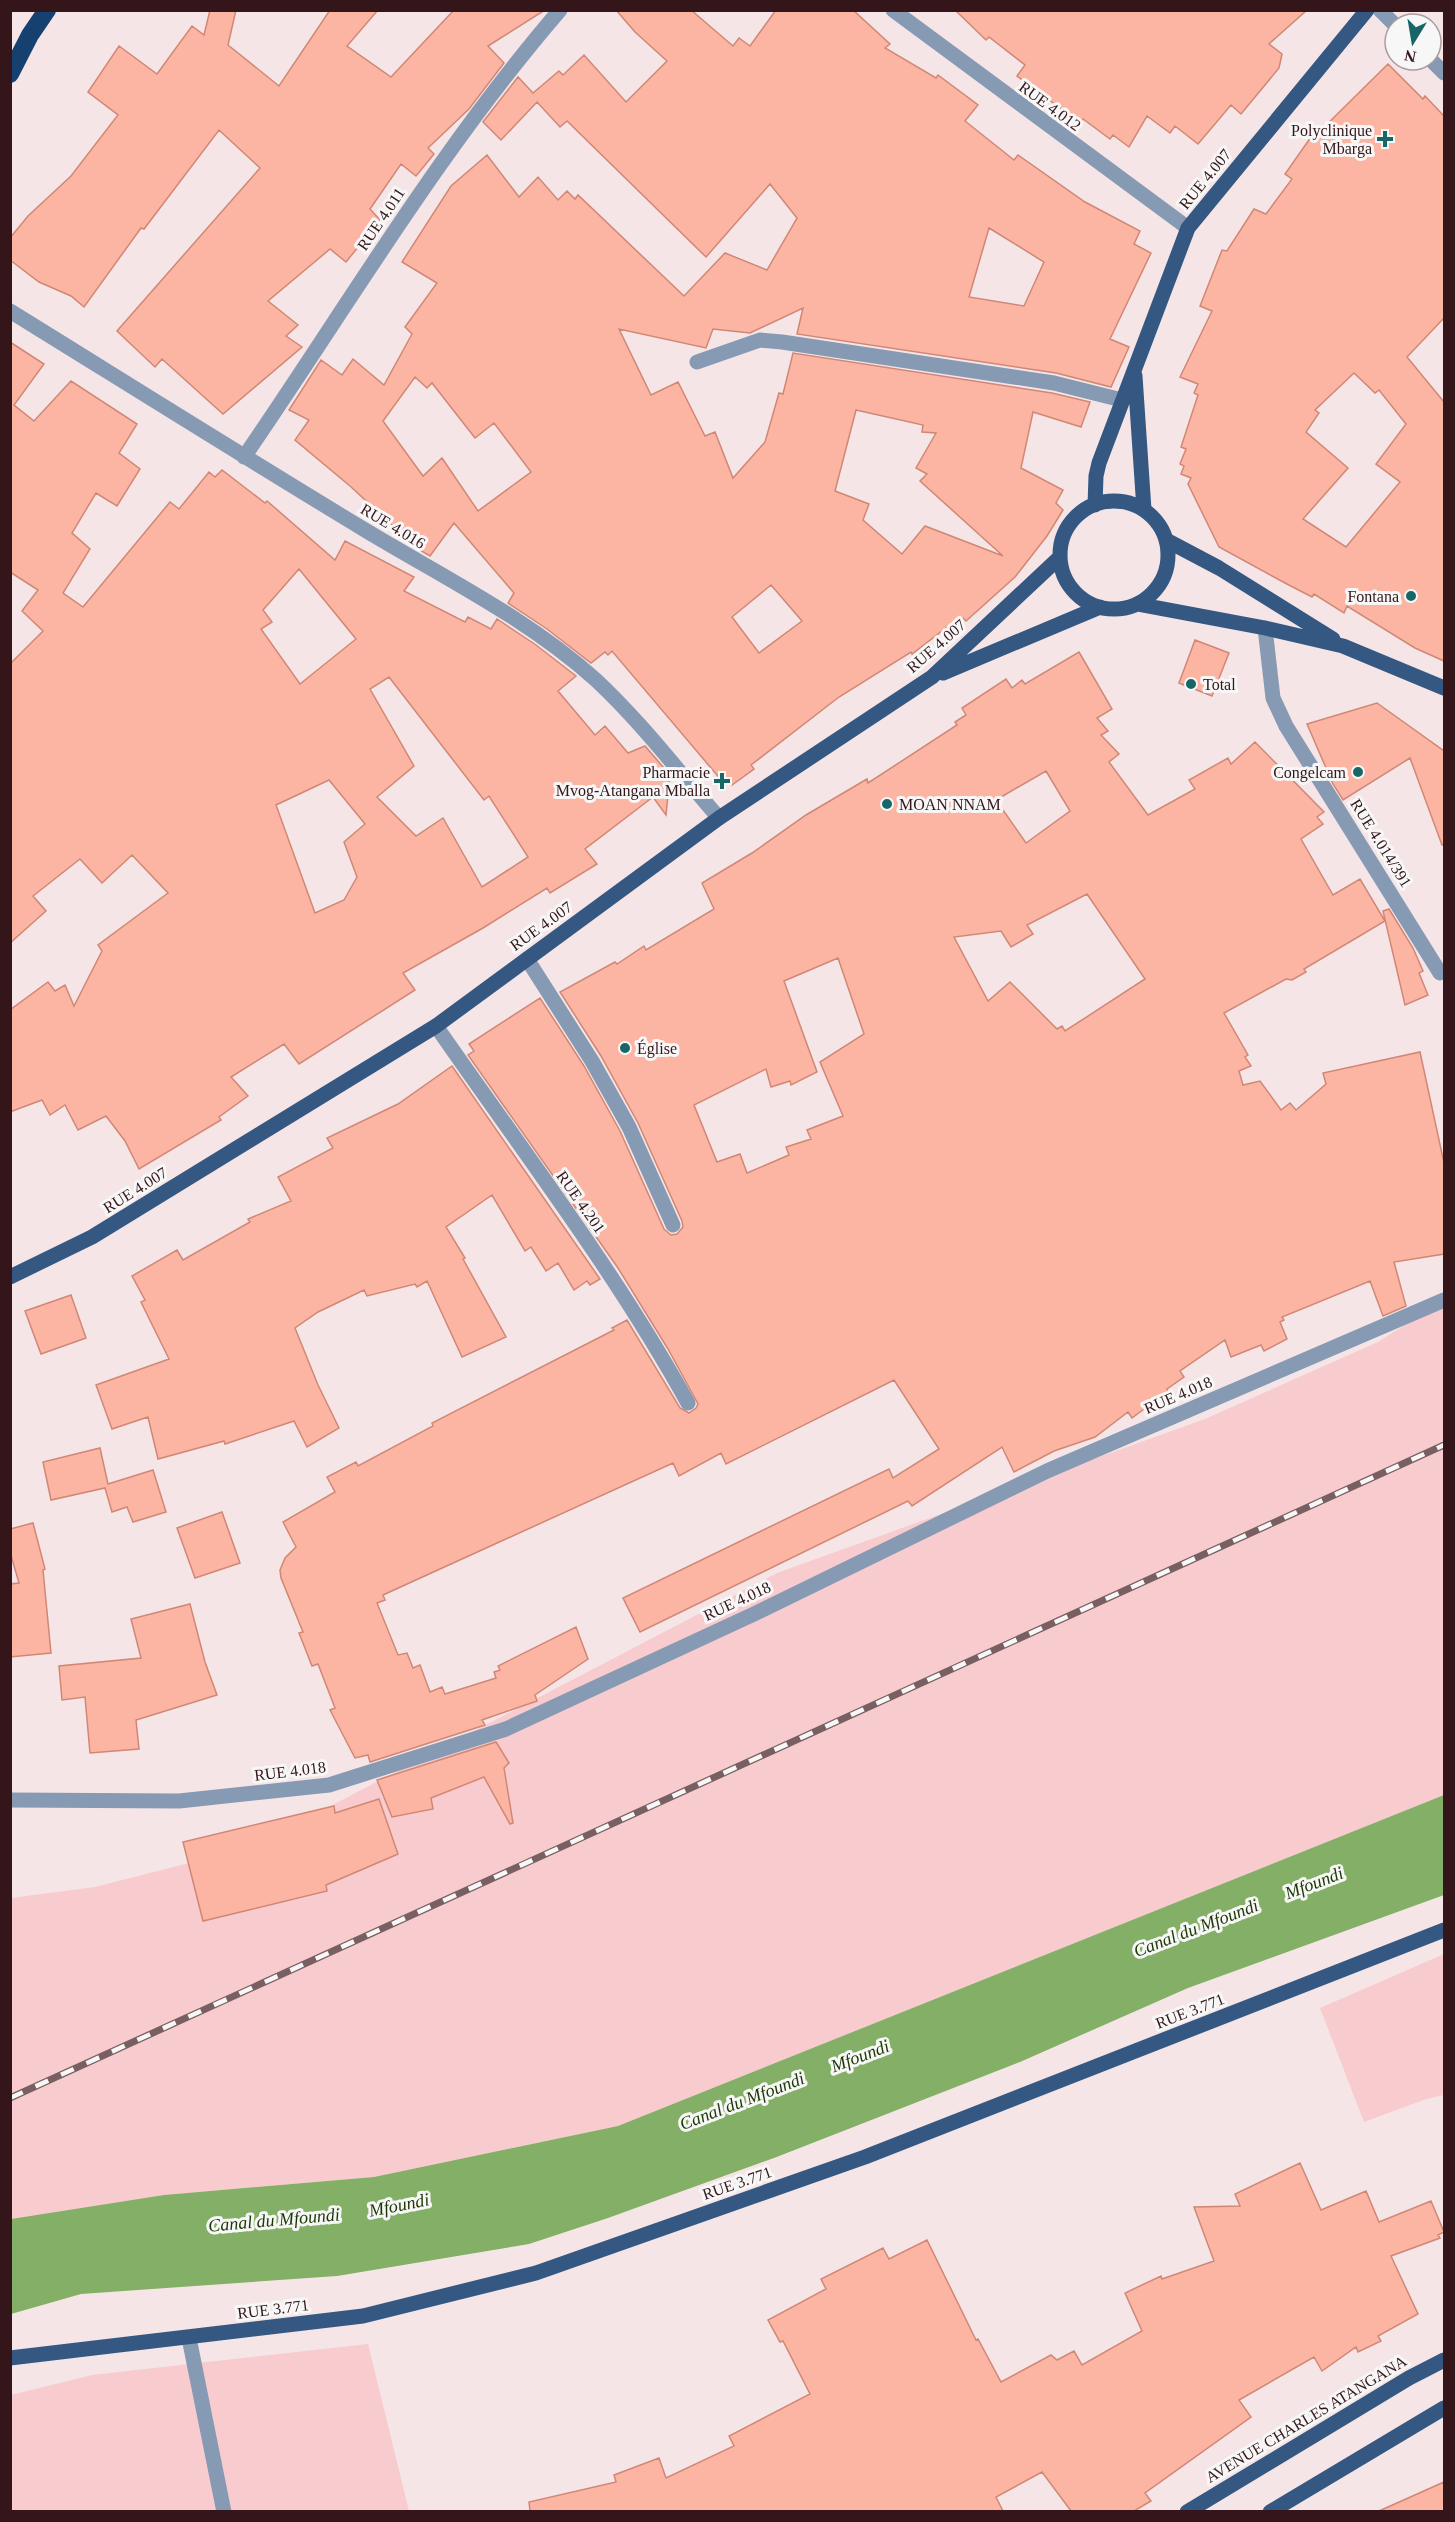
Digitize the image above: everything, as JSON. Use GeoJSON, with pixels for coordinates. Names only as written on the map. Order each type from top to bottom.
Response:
{"type":"FeatureCollection","features":[{"type":"Feature","properties":{"kind":"highway"},"geometry":{"type":"LineString","coordinates":[[10,74],[30,35],[47,10]]}},
{"type":"Feature","properties":{"kind":"main road","name":"RUE 4.007"},"geometry":{"type":"LineString","coordinates":[[1095,504],[1096,476],[1122,400],[1135,374],[1188,228],[1367,10]]}},
{"type":"Feature","properties":{"kind":"main road"},"geometry":{"type":"LineString","coordinates":[[1135,374],[1144,510]]}},
{"type":"Feature","properties":{"kind":"main road"},"geometry":{"type":"LineString","coordinates":[[1113,501],[1129,503],[1144,510],[1158,523],[1166,540],[1168,559],[1164,577],[1153,593],[1137,604],[1119,609],[1100,607],[1084,600],[1071,588],[1063,574],[1060,557],[1062,540],[1069,525],[1095,504],[1113,501]]}},
{"type":"Feature","properties":{"kind":"main road"},"geometry":{"type":"LineString","coordinates":[[1166,540],[1219,568],[1343,646]]}},
{"type":"Feature","properties":{"kind":"main road","name":"RUE 4.007"},"geometry":{"type":"LineString","coordinates":[[10,1277],[92,1237],[436,1026],[719,818],[932,677],[1060,557]]}},
{"type":"Feature","properties":{"kind":"main road"},"geometry":{"type":"LineString","coordinates":[[1137,604],[1265,628],[1343,646],[1444,688]]}},
{"type":"Feature","properties":{"kind":"main road"},"geometry":{"type":"LineString","coordinates":[[932,677],[1100,607]]}},
{"type":"Feature","properties":{"kind":"main road","name":"RUE 3.771"},"geometry":{"type":"LineString","coordinates":[[10,2358],[75,2348],[189,2338],[363,2316],[537,2272],[865,2157],[1444,1930]]}},
{"type":"Feature","properties":{"kind":"main road","name":"AVENUE CHARLES ATANGANA"},"geometry":{"type":"LineString","coordinates":[[1187,2511],[1444,2360]]}},
{"type":"Feature","properties":{"kind":"main road"},"geometry":{"type":"LineString","coordinates":[[1270,2511],[1444,2408]]}},
{"type":"Feature","properties":{"kind":"street","name":"RUE 4.011"},"geometry":{"type":"LineString","coordinates":[[244,457],[410,207],[522,55],[560,10]]}},
{"type":"Feature","properties":{"kind":"street","name":"RUE 4.012"},"geometry":{"type":"LineString","coordinates":[[893,10],[1188,228]]}},
{"type":"Feature","properties":{"kind":"street","name":"RUE 4.016"},"geometry":{"type":"LineString","coordinates":[[10,311],[244,457],[423,565],[496,606],[553,645],[596,680],[719,818]]}},
{"type":"Feature","properties":{"kind":"street"},"geometry":{"type":"LineString","coordinates":[[697,362],[760,340],[1044,382],[1122,400]]}},
{"type":"Feature","properties":{"kind":"street","name":"RUE 4.014/391"},"geometry":{"type":"LineString","coordinates":[[1265,628],[1273,698],[1286,726],[1440,973]]}},
{"type":"Feature","properties":{"kind":"street"},"geometry":{"type":"LineString","coordinates":[[527,959],[592,1062],[629,1127],[673,1225]]}},
{"type":"Feature","properties":{"kind":"street","name":"RUE 4.201"},"geometry":{"type":"LineString","coordinates":[[436,1026],[593,1250],[661,1355],[688,1403]]}},
{"type":"Feature","properties":{"kind":"street","name":"RUE 4.018"},"geometry":{"type":"LineString","coordinates":[[10,1800],[179,1801],[329,1785],[506,1729],[754,1614],[1047,1471],[1444,1300]]}},
{"type":"Feature","properties":{"kind":"street"},"geometry":{"type":"LineString","coordinates":[[189,2338],[224,2511]]}},
{"type":"Feature","properties":{"kind":"shaded area"},"geometry":{"type":"Polygon","coordinates":[[[1444,1300],[1444,1795],[618,2126],[374,2177],[164,2195],[11,2219],[11,1898],[95,1887],[252,1847],[777,1573],[1205,1419],[1378,1342],[1444,1300]]]}},
{"type":"Feature","properties":{"kind":"shaded area"},"geometry":{"type":"Polygon","coordinates":[[[1444,1954],[1444,2095],[1426,2099],[1364,2122],[1320,2008],[1444,1954]]]}},
{"type":"Feature","properties":{"kind":"shaded area"},"geometry":{"type":"Polygon","coordinates":[[[368,2344],[409,2511],[11,2512],[11,2395],[92,2375],[368,2344]]]}},
{"type":"Feature","properties":{"kind":"water"},"geometry":{"type":"Polygon","coordinates":[[[1444,1795],[1444,1895],[1188,1988],[1020,2062],[774,2158],[529,2244],[337,2276],[81,2294],[11,2314],[11,2219],[164,2195],[374,2177],[618,2126],[1444,1795]]]}},
{"type":"Feature","properties":{"kind":"building"},"geometry":{"type":"Polygon","coordinates":[[[210,10],[236,10],[228,45],[279,86],[330,10],[378,10],[347,46],[391,77],[454,10],[545,10],[488,46],[504,63],[469,109],[428,148],[434,154],[416,176],[401,164],[370,209],[380,220],[346,262],[330,249],[268,301],[298,325],[286,336],[302,347],[223,414],[162,359],[155,367],[117,331],[260,168],[219,130],[144,229],[141,228],[84,307],[71,296],[39,282],[10,260],[10,238],[28,216],[71,176],[118,115],[88,92],[119,46],[157,74],[192,26],[204,35],[210,10]]]}},
{"type":"Feature","properties":{"kind":"building"},"geometry":{"type":"Polygon","coordinates":[[[616,10],[691,10],[733,46],[739,38],[750,46],[776,10],[853,10],[890,44],[885,48],[936,78],[938,75],[978,105],[965,121],[1014,160],[1018,155],[1085,202],[1140,231],[1134,244],[1151,253],[1110,339],[1129,347],[1111,387],[1056,373],[797,334],[803,308],[750,333],[713,329],[706,348],[619,329],[651,395],[678,382],[705,436],[715,432],[733,478],[765,442],[779,393],[783,394],[793,353],[1052,393],[1090,402],[1081,427],[1033,412],[1021,468],[1063,490],[1056,503],[1063,510],[1047,536],[1015,577],[966,621],[963,618],[949,630],[946,628],[912,654],[911,652],[839,697],[751,765],[754,769],[732,785],[726,778],[722,781],[612,651],[608,655],[605,652],[591,663],[508,603],[514,593],[454,523],[430,556],[418,549],[350,486],[295,440],[309,420],[289,410],[321,360],[342,375],[353,359],[384,385],[412,334],[405,327],[437,283],[402,262],[451,186],[487,155],[519,197],[538,177],[558,200],[567,191],[575,199],[578,195],[684,296],[725,253],[767,270],[797,218],[770,184],[706,257],[567,121],[560,127],[537,102],[501,140],[483,122],[518,77],[533,93],[559,71],[563,75],[584,55],[626,102],[667,61],[635,32],[616,10]],[[989,228],[969,297],[1024,306],[1044,262],[989,228]],[[415,377],[383,421],[423,476],[442,458],[478,511],[531,472],[494,423],[475,438],[432,383],[427,388],[415,377]],[[856,410],[835,491],[869,504],[863,520],[902,554],[925,526],[1003,556],[920,481],[927,474],[916,468],[936,433],[922,432],[923,425],[856,410]],[[771,585],[732,617],[759,653],[802,621],[771,585]]]}},
{"type":"Feature","properties":{"kind":"building"},"geometry":{"type":"Polygon","coordinates":[[[955,10],[1307,10],[1269,44],[1282,54],[1279,68],[1241,114],[1231,105],[1198,144],[1175,126],[1170,133],[1147,116],[1129,147],[1113,135],[1110,139],[1083,119],[1080,123],[1017,76],[1025,65],[989,37],[986,40],[955,10]]]}},
{"type":"Feature","properties":{"kind":"building"},"geometry":{"type":"Polygon","coordinates":[[[1383,69],[1383,72],[1396,72],[1423,99],[1425,96],[1444,116],[1444,318],[1407,357],[1444,402],[1444,661],[1415,648],[1347,606],[1344,613],[1314,594],[1312,597],[1219,547],[1188,484],[1191,478],[1181,474],[1184,466],[1180,464],[1186,449],[1181,447],[1198,395],[1194,393],[1198,384],[1180,377],[1212,311],[1200,306],[1222,250],[1227,251],[1254,209],[1266,214],[1292,179],[1285,174],[1311,137],[1312,139],[1383,69]],[[1354,373],[1315,410],[1319,413],[1306,432],[1348,468],[1303,519],[1346,547],[1400,482],[1376,464],[1406,424],[1379,390],[1375,393],[1354,373]]]}},
{"type":"Feature","properties":{"kind":"building"},"geometry":{"type":"Polygon","coordinates":[[[10,342],[44,364],[14,405],[34,421],[71,381],[137,424],[119,453],[140,469],[117,506],[96,493],[72,533],[90,549],[63,593],[83,607],[170,502],[179,509],[209,472],[215,477],[222,470],[265,503],[267,501],[335,560],[345,541],[414,577],[404,591],[465,622],[468,617],[491,629],[497,619],[576,676],[558,691],[595,735],[605,726],[628,753],[645,746],[670,775],[666,815],[653,797],[585,849],[597,864],[550,893],[547,888],[483,928],[403,973],[415,990],[299,1064],[284,1044],[231,1077],[248,1096],[219,1117],[221,1120],[139,1169],[125,1141],[106,1116],[78,1130],[65,1105],[50,1115],[42,1100],[10,1112],[10,1010],[48,982],[55,991],[65,985],[74,1006],[102,951],[98,945],[168,893],[132,855],[102,883],[80,859],[33,896],[46,911],[10,943],[10,664],[43,631],[22,611],[38,590],[10,572],[10,342]],[[299,569],[263,610],[272,622],[261,629],[300,684],[356,639],[299,569]],[[389,677],[370,689],[414,766],[377,797],[416,836],[443,818],[482,887],[528,857],[489,796],[484,800],[389,677]],[[329,780],[276,805],[315,913],[344,900],[357,877],[344,842],[365,824],[329,780]]]}},
{"type":"Feature","properties":{"kind":"building"},"geometry":{"type":"Polygon","coordinates":[[[1195,640],[1229,653],[1212,696],[1179,683],[1195,640]]]}},
{"type":"Feature","properties":{"kind":"building"},"geometry":{"type":"Polygon","coordinates":[[[1079,652],[1112,709],[1097,718],[1108,731],[1101,735],[1119,754],[1109,762],[1148,815],[1195,789],[1189,780],[1228,758],[1231,764],[1255,742],[1324,812],[1317,817],[1323,824],[1301,839],[1333,895],[1360,879],[1385,921],[1304,969],[1306,972],[1292,980],[1286,979],[1224,1013],[1248,1055],[1245,1057],[1251,1066],[1239,1071],[1243,1085],[1260,1081],[1281,1110],[1290,1103],[1296,1110],[1326,1084],[1323,1073],[1420,1052],[1444,1163],[1444,1254],[1394,1262],[1406,1306],[1383,1316],[1370,1281],[1282,1317],[1284,1320],[1280,1322],[1287,1339],[1264,1351],[1261,1345],[1231,1357],[1225,1340],[1180,1371],[1184,1377],[1132,1418],[1128,1412],[1095,1437],[1054,1451],[1014,1472],[1002,1447],[912,1506],[908,1501],[640,1632],[623,1598],[889,1469],[893,1478],[939,1449],[894,1380],[726,1464],[721,1453],[679,1476],[673,1463],[383,1595],[385,1600],[377,1603],[398,1655],[407,1653],[413,1668],[420,1665],[430,1692],[442,1687],[445,1694],[496,1678],[494,1672],[500,1670],[498,1666],[576,1627],[588,1659],[535,1695],[537,1701],[482,1720],[485,1725],[370,1762],[368,1755],[355,1758],[330,1710],[335,1708],[318,1664],[312,1666],[299,1633],[303,1632],[281,1578],[280,1570],[285,1558],[296,1547],[283,1522],[335,1492],[327,1477],[356,1462],[358,1466],[433,1426],[432,1423],[614,1330],[612,1328],[627,1320],[680,1408],[689,1413],[698,1404],[668,1349],[618,1268],[468,1055],[474,1051],[469,1044],[540,998],[584,1066],[620,1131],[664,1229],[671,1235],[677,1234],[683,1227],[682,1221],[638,1123],[601,1056],[560,992],[615,962],[617,964],[644,946],[646,950],[714,909],[702,883],[752,853],[806,815],[867,779],[868,783],[957,725],[955,722],[966,715],[962,708],[1006,679],[1012,688],[1022,680],[1025,684],[1079,652]],[[1046,771],[996,800],[1026,843],[1070,811],[1046,771]],[[1087,894],[1027,925],[1033,934],[1011,947],[1001,931],[954,937],[988,1001],[1010,982],[1057,1029],[1062,1026],[1065,1031],[1145,979],[1087,894]],[[838,958],[784,981],[817,1072],[791,1085],[790,1081],[771,1087],[766,1069],[694,1105],[717,1162],[740,1154],[747,1173],[789,1155],[786,1147],[811,1139],[807,1130],[843,1116],[820,1062],[864,1034],[838,958]]]}},
{"type":"Feature","properties":{"kind":"building","name":"Congelcam"},"geometry":{"type":"Polygon","coordinates":[[[1377,703],[1444,751],[1444,844],[1442,845],[1410,758],[1343,800],[1333,784],[1307,724],[1377,703]]]}},
{"type":"Feature","properties":{"kind":"building"},"geometry":{"type":"Polygon","coordinates":[[[1389,909],[1413,948],[1423,971],[1419,973],[1428,995],[1405,1005],[1383,911],[1389,909]]]}},
{"type":"Feature","properties":{"kind":"building"},"geometry":{"type":"Polygon","coordinates":[[[452,1066],[600,1279],[590,1285],[587,1281],[574,1290],[558,1263],[546,1271],[531,1247],[525,1251],[492,1195],[446,1227],[465,1258],[463,1259],[506,1337],[462,1357],[427,1281],[417,1287],[415,1284],[367,1296],[364,1290],[318,1312],[295,1328],[318,1385],[339,1428],[307,1447],[294,1421],[225,1444],[224,1441],[158,1459],[148,1417],[112,1429],[96,1385],[169,1359],[141,1302],[145,1300],[132,1276],[177,1250],[183,1260],[250,1222],[248,1219],[291,1201],[278,1177],[333,1148],[327,1138],[398,1104],[452,1066]]]}},
{"type":"Feature","properties":{"kind":"building"},"geometry":{"type":"Polygon","coordinates":[[[71,1295],[86,1338],[41,1354],[25,1311],[71,1295]]]}},
{"type":"Feature","properties":{"kind":"building"},"geometry":{"type":"Polygon","coordinates":[[[100,1448],[108,1484],[153,1470],[166,1512],[133,1522],[127,1507],[112,1512],[105,1488],[51,1500],[43,1462],[100,1448]]]}},
{"type":"Feature","properties":{"kind":"building"},"geometry":{"type":"Polygon","coordinates":[[[222,1512],[240,1563],[195,1578],[177,1528],[222,1512]]]}},
{"type":"Feature","properties":{"kind":"building"},"geometry":{"type":"Polygon","coordinates":[[[33,1523],[45,1569],[43,1570],[51,1653],[10,1657],[10,1584],[19,1583],[10,1552],[10,1529],[33,1523]]]}},
{"type":"Feature","properties":{"kind":"building"},"geometry":{"type":"Polygon","coordinates":[[[190,1604],[205,1662],[217,1695],[136,1720],[139,1749],[90,1753],[85,1697],[62,1700],[59,1666],[141,1658],[131,1619],[190,1604]]]}},
{"type":"Feature","properties":{"kind":"building"},"geometry":{"type":"Polygon","coordinates":[[[496,1742],[509,1763],[504,1768],[513,1823],[510,1824],[484,1777],[431,1798],[433,1809],[392,1817],[377,1780],[496,1742]]]}},
{"type":"Feature","properties":{"kind":"building"},"geometry":{"type":"Polygon","coordinates":[[[379,1799],[398,1854],[326,1885],[327,1891],[203,1921],[183,1842],[334,1806],[335,1813],[379,1799]]]}},
{"type":"Feature","properties":{"kind":"building"},"geometry":{"type":"Polygon","coordinates":[[[1300,2163],[1321,2210],[1366,2191],[1379,2222],[1431,2201],[1444,2232],[1438,2235],[1440,2238],[1391,2256],[1418,2314],[1378,2336],[1381,2341],[1358,2352],[1356,2347],[1322,2371],[1314,2357],[1239,2400],[1251,2417],[1145,2493],[1151,2501],[1134,2511],[1071,2511],[1042,2472],[996,2497],[1003,2511],[530,2511],[529,2502],[616,2482],[614,2475],[659,2458],[666,2478],[734,2446],[729,2436],[810,2394],[783,2341],[780,2342],[768,2320],[826,2289],[821,2279],[883,2248],[889,2259],[927,2240],[976,2340],[978,2339],[1001,2382],[1051,2355],[1057,2360],[1074,2351],[1082,2365],[1142,2331],[1125,2293],[1161,2276],[1162,2279],[1214,2261],[1194,2207],[1240,2206],[1235,2194],[1300,2163]]]}},
{"type":"Feature","properties":{"kind":"building"},"geometry":{"type":"Polygon","coordinates":[[[1444,2482],[1444,2511],[1379,2511],[1444,2482]]]}},
{"type":"Feature","properties":{"kind":"railway"},"geometry":{"type":"LineString","coordinates":[[10,2098],[1444,1445]]}},
{"type":"Feature","properties":{"kind":"place","name":"Polyclinique Mbarga"},"geometry":{"type":"Point","coordinates":[1385,139]}},
{"type":"Feature","properties":{"kind":"place","name":"Fontana"},"geometry":{"type":"Point","coordinates":[1411,596]}},
{"type":"Feature","properties":{"kind":"place","name":"Total"},"geometry":{"type":"Point","coordinates":[1191,684]}},
{"type":"Feature","properties":{"kind":"place","name":"Congelcam"},"geometry":{"type":"Point","coordinates":[1358,772]}},
{"type":"Feature","properties":{"kind":"place","name":"Pharmacie Mvog-Atangana Mballa"},"geometry":{"type":"Point","coordinates":[722,781]}},
{"type":"Feature","properties":{"kind":"place","name":"MOAN NNAM"},"geometry":{"type":"Point","coordinates":[887,804]}},
{"type":"Feature","properties":{"kind":"place","name":"Église"},"geometry":{"type":"Point","coordinates":[625,1048]}},
{"type":"Feature","properties":{"kind":"water label","name":"Mfoundi"},"geometry":{"type":"Point","coordinates":[1314,1883]}},
{"type":"Feature","properties":{"kind":"water label","name":"Canal du Mfoundi"},"geometry":{"type":"Point","coordinates":[1196,1928]}},
{"type":"Feature","properties":{"kind":"water label","name":"Mfoundi"},"geometry":{"type":"Point","coordinates":[860,2056]}},
{"type":"Feature","properties":{"kind":"water label","name":"Canal du Mfoundi"},"geometry":{"type":"Point","coordinates":[742,2101]}},
{"type":"Feature","properties":{"kind":"water label","name":"Mfoundi"},"geometry":{"type":"Point","coordinates":[399,2205]}},
{"type":"Feature","properties":{"kind":"water label","name":"Canal du Mfoundi"},"geometry":{"type":"Point","coordinates":[274,2220]}}]}
